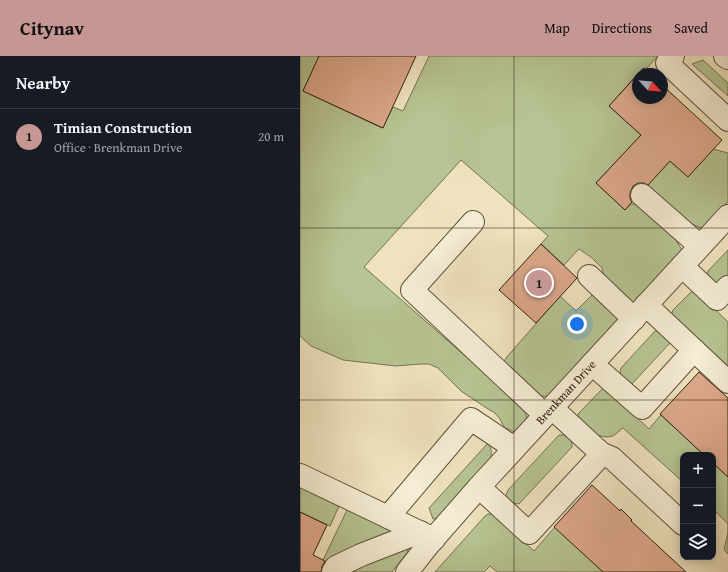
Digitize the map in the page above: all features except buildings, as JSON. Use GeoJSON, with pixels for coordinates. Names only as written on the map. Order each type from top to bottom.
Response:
{"type":"FeatureCollection","features":[{"type":"Feature","properties":{"kind":"street"},"geometry":{"type":"LineString","coordinates":[[673,56],[667,63],[728,120]]}},
{"type":"Feature","properties":{"kind":"street"},"geometry":{"type":"LineString","coordinates":[[642,195],[700,246]]}},
{"type":"Feature","properties":{"kind":"street","name":"Brenkman Drive"},"geometry":{"type":"LineString","coordinates":[[408,572],[427,536],[479,487],[728,216]]}},
{"type":"Feature","properties":{"kind":"street"},"geometry":{"type":"LineString","coordinates":[[473,222],[412,290],[549,411],[602,454],[612,458],[680,521]]}},
{"type":"Feature","properties":{"kind":"street"},"geometry":{"type":"LineString","coordinates":[[682,266],[724,298]]}},
{"type":"Feature","properties":{"kind":"street"},"geometry":{"type":"LineString","coordinates":[[589,276],[694,350],[728,382]]}},
{"type":"Feature","properties":{"kind":"street"},"geometry":{"type":"LineString","coordinates":[[592,364],[642,408],[694,350]]}},
{"type":"Feature","properties":{"kind":"street"},"geometry":{"type":"LineString","coordinates":[[388,517],[471,418],[514,448]]}},
{"type":"Feature","properties":{"kind":"street"},"geometry":{"type":"LineString","coordinates":[[479,487],[529,534],[602,454]]}},
{"type":"Feature","properties":{"kind":"street"},"geometry":{"type":"LineString","coordinates":[[300,475],[427,536]]}},
{"type":"Feature","properties":{"kind":"street"},"geometry":{"type":"LineString","coordinates":[[333,572],[336,567],[361,555],[427,536]]}},
{"type":"Feature","properties":{"kind":"green space"},"geometry":{"type":"Polygon","coordinates":[[[300,56],[319,56],[303,91],[382,128],[393,107],[403,111],[429,56],[658,56],[647,68],[632,68],[632,80],[609,106],[641,135],[596,183],[625,210],[631,204],[635,204],[639,207],[676,240],[683,252],[637,303],[625,301],[605,282],[602,268],[591,257],[579,249],[564,265],[541,244],[548,236],[461,160],[364,267],[522,406],[527,420],[518,434],[504,427],[495,413],[461,391],[438,368],[429,364],[396,366],[343,360],[311,346],[300,336],[300,56]]]}},
{"type":"Feature","properties":{"kind":"green space"},"geometry":{"type":"Polygon","coordinates":[[[703,60],[728,83],[728,96],[692,64],[703,60]]]}},
{"type":"Feature","properties":{"kind":"green space"},"geometry":{"type":"Polygon","coordinates":[[[713,149],[728,153],[728,202],[703,229],[690,223],[648,185],[670,161],[688,177],[713,149]]]}},
{"type":"Feature","properties":{"kind":"green space"},"geometry":{"type":"Polygon","coordinates":[[[728,250],[728,276],[717,284],[707,277],[708,271],[728,250]]]}},
{"type":"Feature","properties":{"kind":"green space"},"geometry":{"type":"Polygon","coordinates":[[[693,291],[698,293],[728,322],[728,369],[672,315],[673,310],[693,291]]]}},
{"type":"Feature","properties":{"kind":"green space"},"geometry":{"type":"Polygon","coordinates":[[[593,294],[616,312],[618,323],[550,397],[536,395],[504,362],[506,358],[560,296],[576,311],[593,294]]]}},
{"type":"Feature","properties":{"kind":"green space"},"geometry":{"type":"Polygon","coordinates":[[[655,331],[658,331],[671,342],[631,385],[621,376],[621,368],[655,331]]]}},
{"type":"Feature","properties":{"kind":"green space"},"geometry":{"type":"Polygon","coordinates":[[[604,387],[649,429],[661,415],[701,452],[680,452],[680,479],[623,428],[613,436],[607,437],[595,435],[580,421],[578,414],[604,387]]]}},
{"type":"Feature","properties":{"kind":"green space"},"geometry":{"type":"Polygon","coordinates":[[[559,435],[564,435],[570,439],[572,447],[519,504],[511,503],[507,497],[508,490],[559,435]]]}},
{"type":"Feature","properties":{"kind":"green space"},"geometry":{"type":"Polygon","coordinates":[[[488,443],[491,452],[490,461],[438,518],[433,519],[429,508],[488,443]]]}},
{"type":"Feature","properties":{"kind":"green space"},"geometry":{"type":"Polygon","coordinates":[[[716,466],[728,477],[728,524],[716,512],[716,466]]]}},
{"type":"Feature","properties":{"kind":"green space"},"geometry":{"type":"Polygon","coordinates":[[[300,485],[340,504],[330,526],[300,512],[300,485]]]}},
{"type":"Feature","properties":{"kind":"green space"},"geometry":{"type":"Polygon","coordinates":[[[348,508],[400,533],[326,563],[323,560],[348,508]]]}},
{"type":"Feature","properties":{"kind":"green space"},"geometry":{"type":"Polygon","coordinates":[[[488,514],[492,514],[534,551],[555,527],[603,572],[497,572],[490,566],[484,572],[435,572],[488,514]]]}},
{"type":"Feature","properties":{"kind":"green space"},"geometry":{"type":"Polygon","coordinates":[[[728,532],[728,554],[724,550],[728,532]]]}},
{"type":"Feature","properties":{"kind":"green space"},"geometry":{"type":"Polygon","coordinates":[[[407,547],[407,553],[392,572],[353,572],[359,566],[407,547]]]}},
{"type":"Feature","properties":{"kind":"place","name":"Timian Construction"},"geometry":{"type":"Point","coordinates":[539,283]}}]}
